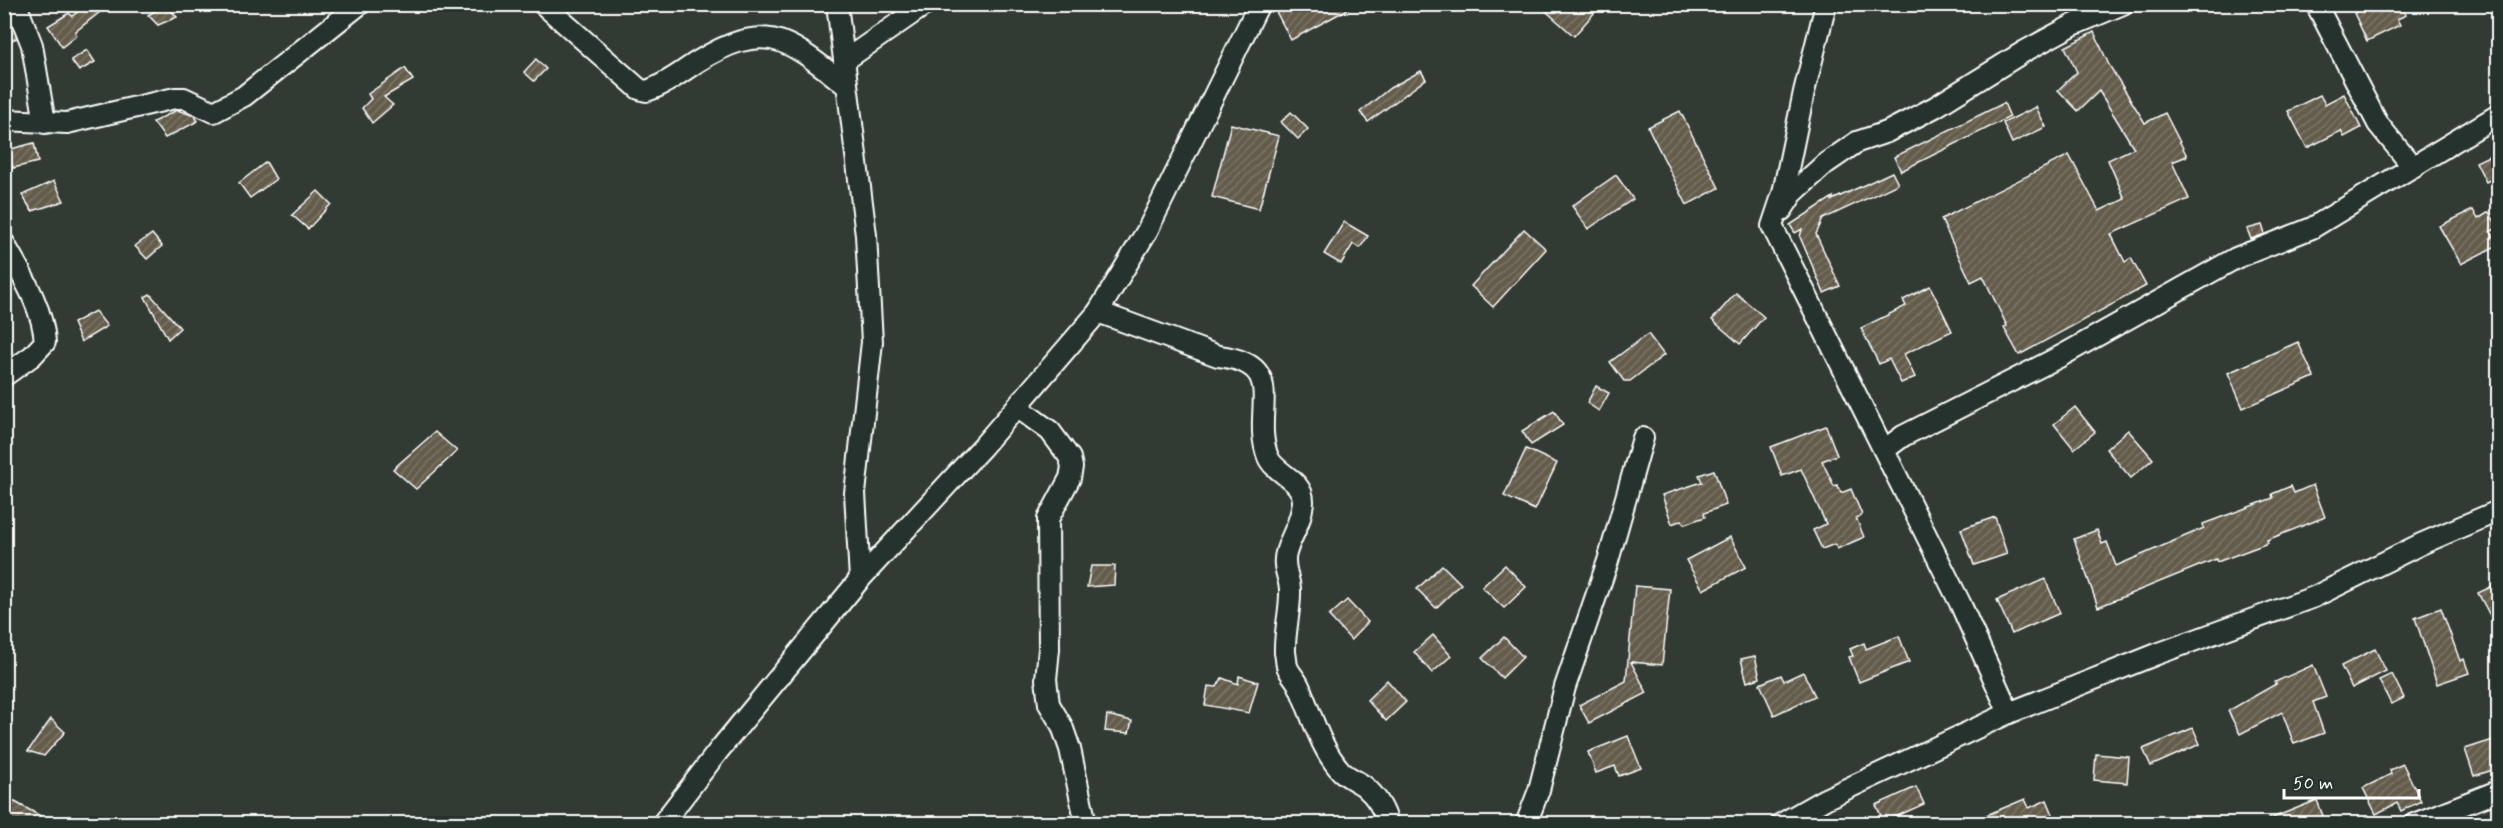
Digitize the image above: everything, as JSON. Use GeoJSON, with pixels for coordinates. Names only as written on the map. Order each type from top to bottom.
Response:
{"type":"FeatureCollection","features":[{"type":"Feature","properties":{"kind":"street"},"geometry":{"type":"LineString","coordinates":[[16,4],[32,45],[45,123]]}},
{"type":"Feature","properties":{"kind":"street"},"geometry":{"type":"LineString","coordinates":[[4,120],[67,123],[175,98],[184,98],[208,111],[220,110],[244,96],[360,4]]}},
{"type":"Feature","properties":{"kind":"street"},"geometry":{"type":"LineString","coordinates":[[543,4],[639,89],[646,91],[724,46],[766,37],[783,40],[847,86]]}},
{"type":"Feature","properties":{"kind":"street"},"geometry":{"type":"LineString","coordinates":[[837,4],[866,235],[872,342],[855,494],[860,579]]}},
{"type":"Feature","properties":{"kind":"street"},"geometry":{"type":"LineString","coordinates":[[844,61],[927,4]]}},
{"type":"Feature","properties":{"kind":"street"},"geometry":{"type":"LineString","coordinates":[[662,824],[718,750],[860,579],[1017,407],[1098,312],[1147,231],[1170,179],[1259,4]]}},
{"type":"Feature","properties":{"kind":"street"},"geometry":{"type":"LineString","coordinates":[[1826,4],[1803,92],[1783,193],[1772,226],[1960,603],[2008,713]]}},
{"type":"Feature","properties":{"kind":"street"},"geometry":{"type":"LineString","coordinates":[[1772,226],[1793,193],[1825,164],[1857,142],[1887,132],[1935,107],[2044,40],[2123,4]]}},
{"type":"Feature","properties":{"kind":"street"},"geometry":{"type":"LineString","coordinates":[[2316,4],[2378,124],[2413,167]]}},
{"type":"Feature","properties":{"kind":"street"},"geometry":{"type":"LineString","coordinates":[[1884,450],[1903,436],[2061,356],[2236,258],[2312,228],[2499,115]]}},
{"type":"Feature","properties":{"kind":"street"},"geometry":{"type":"LineString","coordinates":[[4,243],[32,295],[44,326],[45,342],[32,356],[4,376]]}},
{"type":"Feature","properties":{"kind":"street"},"geometry":{"type":"LineString","coordinates":[[1098,312],[1218,356],[1239,358],[1258,371],[1264,388],[1263,439],[1268,457],[1274,467],[1299,487],[1303,499],[1297,532],[1286,552],[1284,564],[1290,588],[1285,651],[1287,666],[1296,680],[1329,755],[1343,773],[1372,794],[1384,808],[1388,824]]}},
{"type":"Feature","properties":{"kind":"street"},"geometry":{"type":"LineString","coordinates":[[1017,407],[1050,431],[1070,458],[1072,467],[1070,478],[1048,519],[1049,649],[1046,679],[1049,704],[1062,726],[1070,749],[1086,824]]}},
{"type":"Feature","properties":{"kind":"street"},"geometry":{"type":"LineString","coordinates":[[1526,824],[1539,790],[1565,687],[1608,561],[1643,438]]}},
{"type":"Feature","properties":{"kind":"street"},"geometry":{"type":"LineString","coordinates":[[1781,824],[1845,789],[2008,713],[2157,654],[2314,597],[2421,544],[2499,511]]}},
{"type":"Feature","properties":{"kind":"street"},"geometry":{"type":"LineString","coordinates":[[2414,824],[2499,791]]}},
{"type":"Feature","properties":{"kind":"building"},"geometry":{"type":"Polygon","coordinates":[[[88,4],[110,4],[75,32],[77,35],[62,47],[48,26],[69,13],[72,16],[88,4]]]}},
{"type":"Feature","properties":{"kind":"building"},"geometry":{"type":"Polygon","coordinates":[[[1272,4],[1357,4],[1291,40],[1272,4]]]}},
{"type":"Feature","properties":{"kind":"building"},"geometry":{"type":"Polygon","coordinates":[[[1538,4],[1602,4],[1574,36],[1538,4]]]}},
{"type":"Feature","properties":{"kind":"building"},"geometry":{"type":"Polygon","coordinates":[[[2371,4],[2401,4],[2406,15],[2397,19],[2400,25],[2367,41],[2354,13],[2371,4]]]}},
{"type":"Feature","properties":{"kind":"building"},"geometry":{"type":"Polygon","coordinates":[[[166,5],[177,17],[158,25],[148,15],[166,5]]]}},
{"type":"Feature","properties":{"kind":"building"},"geometry":{"type":"Polygon","coordinates":[[[4,6],[17,38],[4,43],[4,6]]]}},
{"type":"Feature","properties":{"kind":"building"},"geometry":{"type":"Polygon","coordinates":[[[2094,32],[2109,65],[2145,123],[2165,113],[2187,156],[2172,162],[2189,199],[2111,234],[2125,262],[2131,258],[2146,286],[2019,355],[2004,328],[2007,326],[1983,276],[1971,282],[1941,219],[2069,155],[2099,211],[2125,199],[2108,160],[2134,148],[2099,91],[2078,111],[2058,90],[2077,72],[2065,47],[2094,32]]]}},
{"type":"Feature","properties":{"kind":"building"},"geometry":{"type":"Polygon","coordinates":[[[87,50],[95,62],[79,71],[71,60],[87,50]]]}},
{"type":"Feature","properties":{"kind":"building"},"geometry":{"type":"Polygon","coordinates":[[[536,59],[546,69],[534,81],[524,72],[536,59]]]}},
{"type":"Feature","properties":{"kind":"building"},"geometry":{"type":"Polygon","coordinates":[[[405,68],[413,80],[384,97],[393,105],[372,123],[362,108],[371,99],[368,94],[405,68]]]}},
{"type":"Feature","properties":{"kind":"building"},"geometry":{"type":"Polygon","coordinates":[[[1421,71],[1426,79],[1368,122],[1360,112],[1390,88],[1421,71]]]}},
{"type":"Feature","properties":{"kind":"building"},"geometry":{"type":"Polygon","coordinates":[[[2344,94],[2361,128],[2344,137],[2341,131],[2307,148],[2288,111],[2320,95],[2325,104],[2344,94]]]}},
{"type":"Feature","properties":{"kind":"building"},"geometry":{"type":"Polygon","coordinates":[[[2004,103],[2010,117],[1901,171],[1894,157],[2004,103]]]}},
{"type":"Feature","properties":{"kind":"building"},"geometry":{"type":"Polygon","coordinates":[[[2036,107],[2046,127],[2012,143],[2003,123],[2036,107]]]}},
{"type":"Feature","properties":{"kind":"building"},"geometry":{"type":"Polygon","coordinates":[[[177,110],[195,116],[198,121],[165,138],[153,122],[177,110]]]}},
{"type":"Feature","properties":{"kind":"building"},"geometry":{"type":"Polygon","coordinates":[[[1680,111],[1719,188],[1687,205],[1648,127],[1680,111]]]}},
{"type":"Feature","properties":{"kind":"building"},"geometry":{"type":"Polygon","coordinates":[[[1291,112],[1308,129],[1298,139],[1281,122],[1291,112]]]}},
{"type":"Feature","properties":{"kind":"building"},"geometry":{"type":"Polygon","coordinates":[[[1231,124],[1279,136],[1259,209],[1212,197],[1231,124]]]}},
{"type":"Feature","properties":{"kind":"building"},"geometry":{"type":"Polygon","coordinates":[[[34,143],[38,162],[13,168],[7,150],[34,143]]]}},
{"type":"Feature","properties":{"kind":"building"},"geometry":{"type":"Polygon","coordinates":[[[2499,151],[2499,175],[2486,182],[2476,162],[2499,151]]]}},
{"type":"Feature","properties":{"kind":"building"},"geometry":{"type":"Polygon","coordinates":[[[266,162],[276,179],[250,198],[239,183],[266,162]]]}},
{"type":"Feature","properties":{"kind":"building"},"geometry":{"type":"Polygon","coordinates":[[[1892,172],[1898,184],[1823,219],[1816,234],[1840,286],[1824,293],[1800,237],[1802,229],[1795,233],[1790,225],[1833,197],[1832,200],[1892,172]]]}},
{"type":"Feature","properties":{"kind":"building"},"geometry":{"type":"Polygon","coordinates":[[[1616,175],[1633,199],[1588,229],[1572,206],[1616,175]]]}},
{"type":"Feature","properties":{"kind":"building"},"geometry":{"type":"Polygon","coordinates":[[[54,181],[64,201],[32,211],[22,195],[54,181]]]}},
{"type":"Feature","properties":{"kind":"building"},"geometry":{"type":"Polygon","coordinates":[[[318,191],[331,204],[308,229],[292,215],[318,191]]]}},
{"type":"Feature","properties":{"kind":"building"},"geometry":{"type":"Polygon","coordinates":[[[2473,210],[2478,219],[2489,212],[2498,227],[2490,232],[2498,245],[2461,264],[2439,226],[2473,210]]]}},
{"type":"Feature","properties":{"kind":"building"},"geometry":{"type":"Polygon","coordinates":[[[1344,222],[1368,236],[1360,248],[1353,244],[1341,264],[1324,254],[1344,222]]]}},
{"type":"Feature","properties":{"kind":"building"},"geometry":{"type":"Polygon","coordinates":[[[2262,225],[2265,234],[2251,239],[2247,229],[2262,225]]]}},
{"type":"Feature","properties":{"kind":"building"},"geometry":{"type":"Polygon","coordinates":[[[1524,229],[1546,249],[1493,307],[1471,286],[1524,229]]]}},
{"type":"Feature","properties":{"kind":"building"},"geometry":{"type":"Polygon","coordinates":[[[152,234],[162,246],[147,259],[135,246],[152,234]]]}},
{"type":"Feature","properties":{"kind":"building"},"geometry":{"type":"Polygon","coordinates":[[[1930,286],[1952,331],[1904,354],[1915,377],[1901,383],[1889,359],[1879,364],[1861,328],[1906,306],[1903,300],[1930,286]]]}},
{"type":"Feature","properties":{"kind":"building"},"geometry":{"type":"Polygon","coordinates":[[[1736,293],[1764,317],[1740,344],[1712,320],[1736,293]]]}},
{"type":"Feature","properties":{"kind":"building"},"geometry":{"type":"Polygon","coordinates":[[[150,294],[180,328],[168,339],[145,297],[150,294]]]}},
{"type":"Feature","properties":{"kind":"building"},"geometry":{"type":"Polygon","coordinates":[[[95,311],[107,326],[81,342],[73,323],[95,311]]]}},
{"type":"Feature","properties":{"kind":"building"},"geometry":{"type":"Polygon","coordinates":[[[1648,334],[1664,355],[1630,381],[1624,381],[1610,362],[1648,334]]]}},
{"type":"Feature","properties":{"kind":"building"},"geometry":{"type":"Polygon","coordinates":[[[2298,342],[2314,377],[2243,408],[2228,373],[2298,342]]]}},
{"type":"Feature","properties":{"kind":"building"},"geometry":{"type":"Polygon","coordinates":[[[1596,386],[1609,393],[1599,411],[1587,403],[1596,386]]]}},
{"type":"Feature","properties":{"kind":"building"},"geometry":{"type":"Polygon","coordinates":[[[2075,407],[2095,432],[2074,449],[2054,424],[2075,407]]]}},
{"type":"Feature","properties":{"kind":"building"},"geometry":{"type":"Polygon","coordinates":[[[1554,411],[1563,425],[1531,445],[1522,431],[1554,411]]]}},
{"type":"Feature","properties":{"kind":"building"},"geometry":{"type":"Polygon","coordinates":[[[1826,426],[1837,455],[1822,461],[1834,486],[1837,485],[1841,493],[1851,489],[1862,515],[1856,518],[1864,537],[1837,549],[1835,544],[1822,549],[1813,530],[1826,524],[1801,469],[1782,476],[1771,447],[1826,426]]]}},
{"type":"Feature","properties":{"kind":"building"},"geometry":{"type":"Polygon","coordinates":[[[2128,430],[2153,459],[2131,478],[2106,449],[2128,430]]]}},
{"type":"Feature","properties":{"kind":"building"},"geometry":{"type":"Polygon","coordinates":[[[435,432],[457,451],[416,489],[393,469],[435,432]]]}},
{"type":"Feature","properties":{"kind":"building"},"geometry":{"type":"Polygon","coordinates":[[[1526,449],[1557,463],[1535,510],[1504,496],[1526,449]]]}},
{"type":"Feature","properties":{"kind":"building"},"geometry":{"type":"Polygon","coordinates":[[[1714,470],[1726,505],[1704,513],[1705,517],[1684,524],[1682,520],[1672,524],[1662,495],[1702,482],[1699,475],[1714,470]]]}},
{"type":"Feature","properties":{"kind":"building"},"geometry":{"type":"Polygon","coordinates":[[[2313,485],[2325,517],[2267,540],[2268,543],[2217,562],[2216,559],[2098,607],[2074,539],[2097,530],[2102,544],[2107,542],[2116,566],[2204,528],[2203,524],[2273,498],[2272,494],[2291,486],[2294,493],[2313,485]]]}},
{"type":"Feature","properties":{"kind":"building"},"geometry":{"type":"Polygon","coordinates":[[[1995,517],[2007,554],[1974,565],[1961,529],[1995,517]]]}},
{"type":"Feature","properties":{"kind":"building"},"geometry":{"type":"Polygon","coordinates":[[[1730,537],[1746,567],[1703,590],[1686,560],[1730,537]]]}},
{"type":"Feature","properties":{"kind":"building"},"geometry":{"type":"Polygon","coordinates":[[[1442,565],[1461,584],[1436,608],[1417,589],[1442,565]]]}},
{"type":"Feature","properties":{"kind":"building"},"geometry":{"type":"Polygon","coordinates":[[[1505,565],[1526,587],[1504,608],[1482,587],[1505,565]]]}},
{"type":"Feature","properties":{"kind":"building"},"geometry":{"type":"Polygon","coordinates":[[[1091,566],[1115,566],[1114,585],[1087,587],[1091,566]]]}},
{"type":"Feature","properties":{"kind":"building"},"geometry":{"type":"Polygon","coordinates":[[[2045,579],[2060,613],[2012,634],[1997,600],[2045,579]]]}},
{"type":"Feature","properties":{"kind":"building"},"geometry":{"type":"Polygon","coordinates":[[[2499,583],[2499,632],[2478,593],[2499,583]]]}},
{"type":"Feature","properties":{"kind":"building"},"geometry":{"type":"Polygon","coordinates":[[[1635,586],[1670,589],[1662,665],[1631,662],[1647,693],[1589,723],[1579,705],[1626,681],[1635,586]]]}},
{"type":"Feature","properties":{"kind":"building"},"geometry":{"type":"Polygon","coordinates":[[[1347,600],[1368,622],[1351,640],[1329,616],[1347,600]]]}},
{"type":"Feature","properties":{"kind":"building"},"geometry":{"type":"Polygon","coordinates":[[[2441,608],[2460,661],[2464,659],[2469,673],[2437,684],[2415,618],[2441,608]]]}},
{"type":"Feature","properties":{"kind":"building"},"geometry":{"type":"Polygon","coordinates":[[[1433,635],[1451,656],[1432,673],[1414,652],[1433,635]]]}},
{"type":"Feature","properties":{"kind":"building"},"geometry":{"type":"Polygon","coordinates":[[[1899,636],[1909,662],[1859,682],[1849,657],[1853,656],[1850,649],[1864,643],[1866,649],[1899,636]]]}},
{"type":"Feature","properties":{"kind":"building"},"geometry":{"type":"Polygon","coordinates":[[[1504,637],[1523,657],[1502,678],[1482,658],[1504,637]]]}},
{"type":"Feature","properties":{"kind":"building"},"geometry":{"type":"Polygon","coordinates":[[[2375,649],[2386,671],[2352,688],[2341,666],[2375,649]]]}},
{"type":"Feature","properties":{"kind":"building"},"geometry":{"type":"Polygon","coordinates":[[[1755,656],[1760,678],[1747,682],[1741,659],[1755,656]]]}},
{"type":"Feature","properties":{"kind":"building"},"geometry":{"type":"Polygon","coordinates":[[[2313,665],[2326,697],[2313,702],[2324,733],[2294,744],[2282,712],[2240,734],[2228,711],[2276,684],[2275,682],[2313,665]]]}},
{"type":"Feature","properties":{"kind":"building"},"geometry":{"type":"Polygon","coordinates":[[[1803,672],[1815,696],[1774,715],[1760,684],[1781,675],[1784,681],[1803,672]]]}},
{"type":"Feature","properties":{"kind":"building"},"geometry":{"type":"Polygon","coordinates":[[[2392,674],[2404,698],[2391,704],[2379,680],[2392,674]]]}},
{"type":"Feature","properties":{"kind":"building"},"geometry":{"type":"Polygon","coordinates":[[[1239,676],[1258,682],[1249,713],[1205,705],[1208,686],[1217,687],[1222,678],[1238,684],[1239,676]]]}},
{"type":"Feature","properties":{"kind":"building"},"geometry":{"type":"Polygon","coordinates":[[[1387,680],[1406,702],[1386,721],[1367,700],[1387,680]]]}},
{"type":"Feature","properties":{"kind":"building"},"geometry":{"type":"Polygon","coordinates":[[[1107,715],[1132,721],[1129,733],[1105,731],[1107,715]]]}},
{"type":"Feature","properties":{"kind":"building"},"geometry":{"type":"Polygon","coordinates":[[[51,719],[65,732],[44,756],[28,751],[51,719]]]}},
{"type":"Feature","properties":{"kind":"building"},"geometry":{"type":"Polygon","coordinates":[[[2193,728],[2200,744],[2151,766],[2143,749],[2193,728]]]}},
{"type":"Feature","properties":{"kind":"building"},"geometry":{"type":"Polygon","coordinates":[[[1628,736],[1641,768],[1619,776],[1615,766],[1596,773],[1588,752],[1628,736]]]}},
{"type":"Feature","properties":{"kind":"building"},"geometry":{"type":"Polygon","coordinates":[[[2499,738],[2499,768],[2474,776],[2465,749],[2499,738]]]}},
{"type":"Feature","properties":{"kind":"building"},"geometry":{"type":"Polygon","coordinates":[[[2096,754],[2129,757],[2127,783],[2094,780],[2096,754]]]}},
{"type":"Feature","properties":{"kind":"building"},"geometry":{"type":"Polygon","coordinates":[[[2403,764],[2421,801],[2401,811],[2397,803],[2376,814],[2363,788],[2391,774],[2390,770],[2403,764]]]}},
{"type":"Feature","properties":{"kind":"building"},"geometry":{"type":"Polygon","coordinates":[[[1916,787],[1924,804],[1884,822],[1876,805],[1916,787]]]}},
{"type":"Feature","properties":{"kind":"building"},"geometry":{"type":"Polygon","coordinates":[[[4,796],[55,824],[4,824],[4,796]]]}},
{"type":"Feature","properties":{"kind":"building"},"geometry":{"type":"Polygon","coordinates":[[[2025,799],[2029,808],[2047,800],[2057,824],[1965,824],[2025,799]]]}},
{"type":"Feature","properties":{"kind":"building"},"geometry":{"type":"Polygon","coordinates":[[[2317,800],[2326,824],[2260,824],[2260,823],[2317,800]]]}}]}
